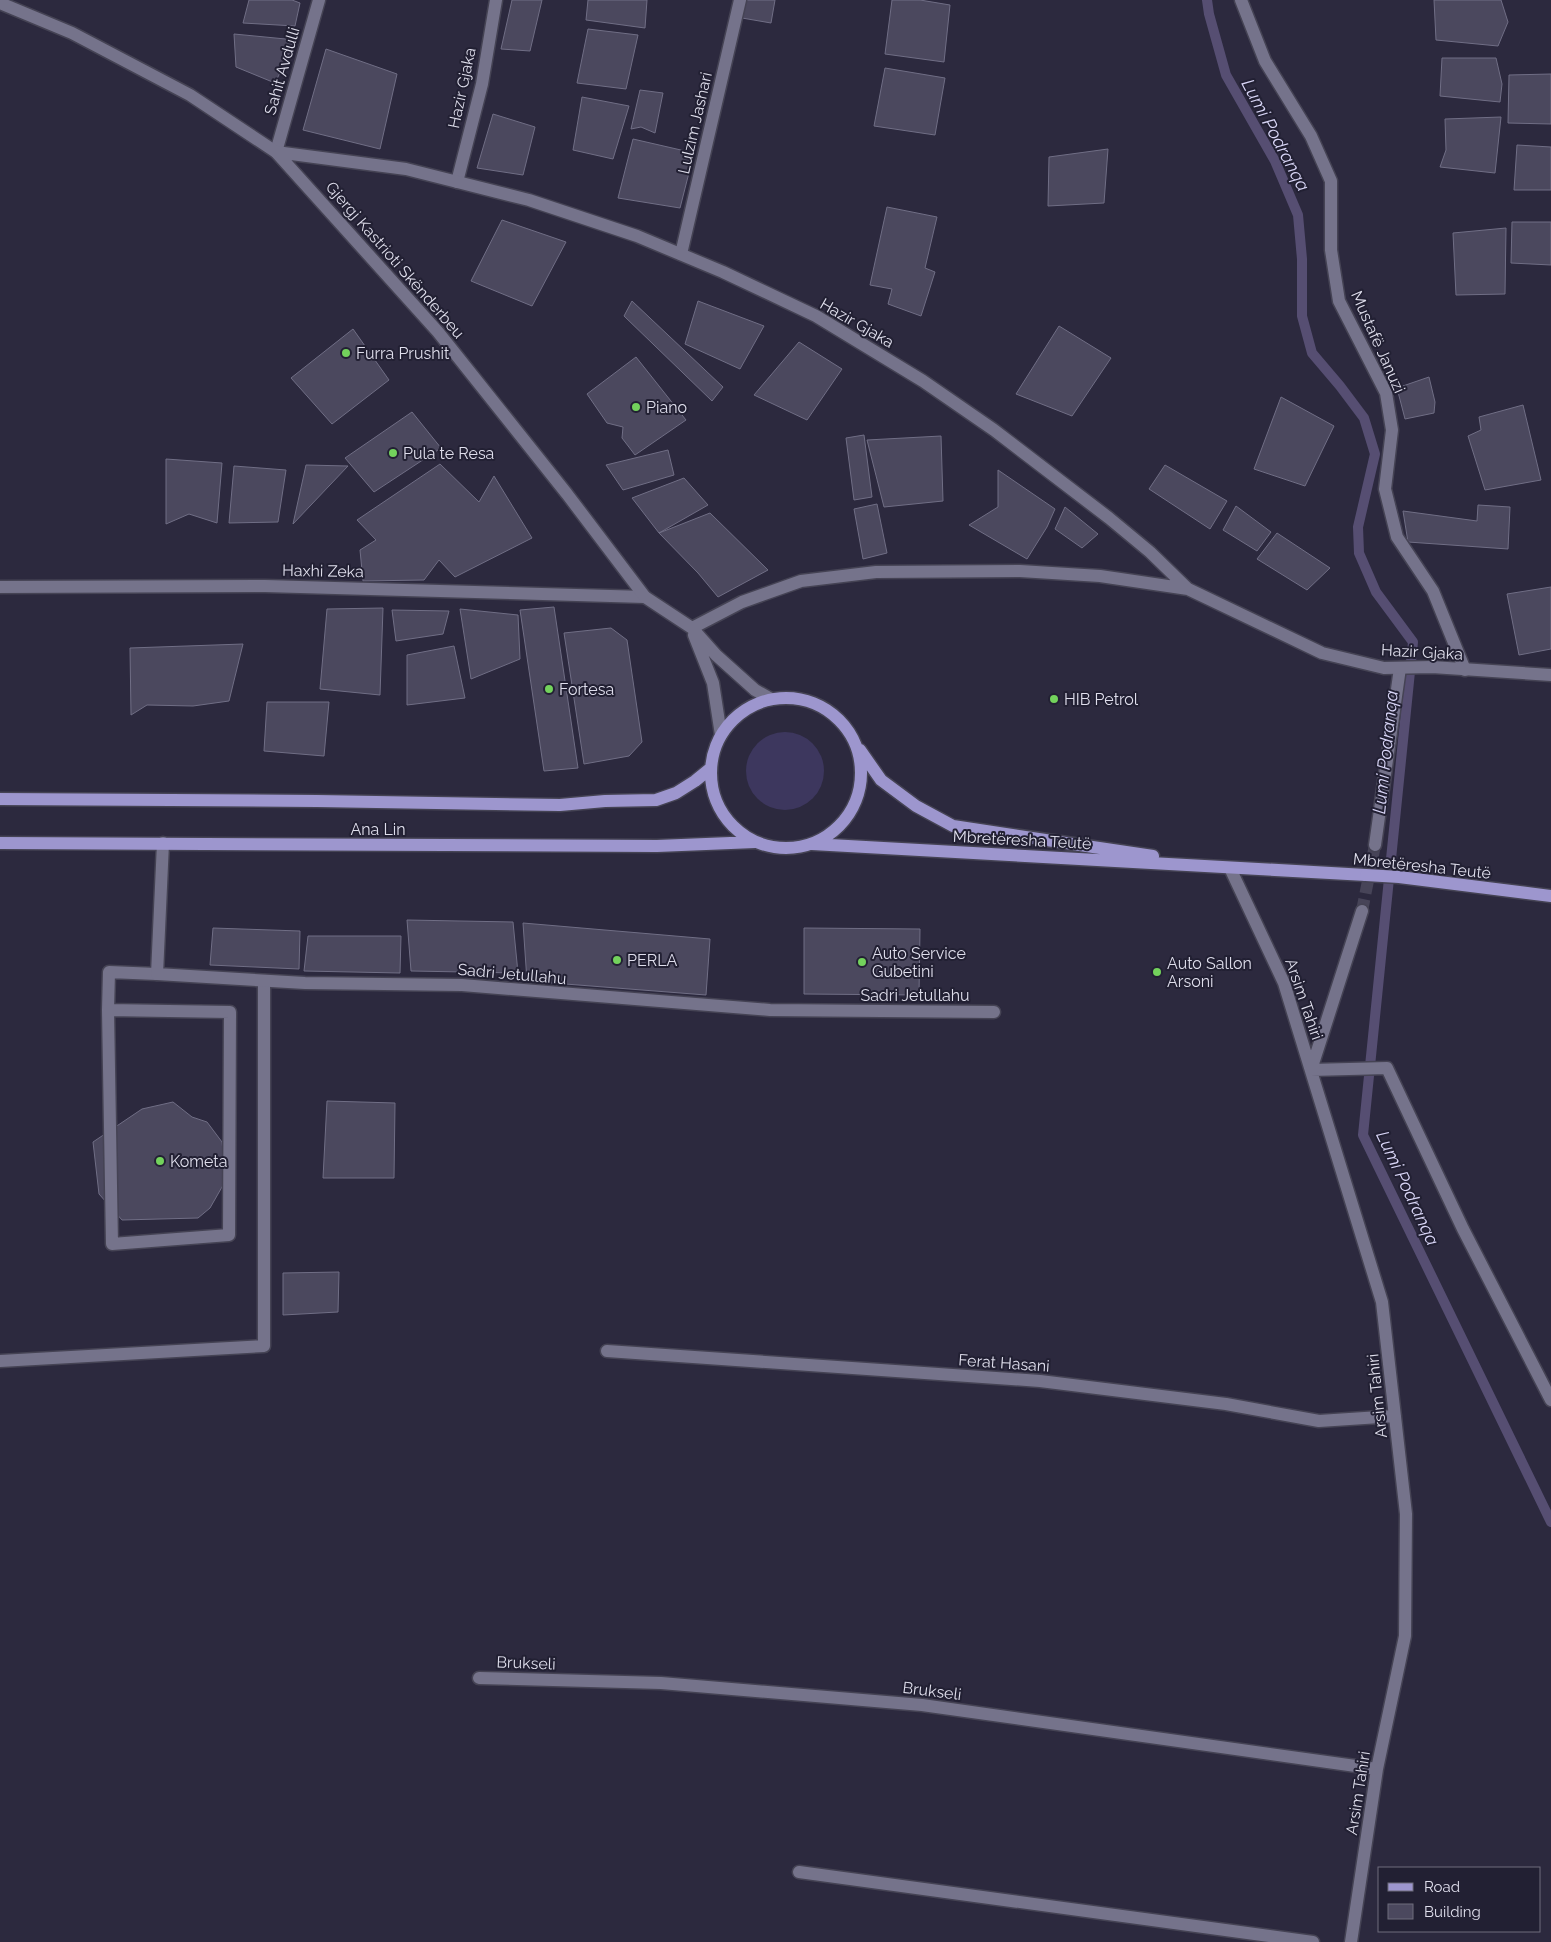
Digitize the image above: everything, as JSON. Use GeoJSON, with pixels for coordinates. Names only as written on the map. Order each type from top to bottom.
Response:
{"type":"FeatureCollection","features":[{"type":"Feature","properties":{"kind":"main road"},"geometry":{"type":"LineString","coordinates":[[788,697],[822,706],[836,716],[848,729],[856,745],[861,778],[858,795],[851,811],[840,825],[827,836],[812,844],[793,848],[774,848],[755,842],[730,824],[721,812],[711,784],[714,751],[721,735],[730,722],[755,704],[771,699],[788,697]]}},
{"type":"Feature","properties":{"kind":"main road","name":"Mbretëresha Teutë"},"geometry":{"type":"LineString","coordinates":[[856,745],[881,780],[916,806],[954,826],[1230,868]]}},
{"type":"Feature","properties":{"kind":"main road","name":"Ana Lin"},"geometry":{"type":"LineString","coordinates":[[0,799],[560,805],[605,801],[656,800],[676,793],[711,768]]}},
{"type":"Feature","properties":{"kind":"main road","name":"Ana Lin"},"geometry":{"type":"LineString","coordinates":[[0,843],[628,846],[755,842]]}},
{"type":"Feature","properties":{"kind":"main road","name":"Mbretëresha Teutë"},"geometry":{"type":"LineString","coordinates":[[812,844],[1366,875],[1551,896]]}},
{"type":"Feature","properties":{"kind":"street","name":"Sahit Avdulli"},"geometry":{"type":"LineString","coordinates":[[276,152],[319,0]]}},
{"type":"Feature","properties":{"kind":"street","name":"Hazir Gjaka"},"geometry":{"type":"LineString","coordinates":[[457,182],[482,84],[496,0]]}},
{"type":"Feature","properties":{"kind":"street","name":"Lulzim Jashari"},"geometry":{"type":"LineString","coordinates":[[681,254],[740,0]]}},
{"type":"Feature","properties":{"kind":"street","name":"Mustafë Januzi"},"geometry":{"type":"LineString","coordinates":[[1241,0],[1265,60],[1311,136],[1331,181],[1331,250],[1339,301],[1386,393],[1392,430],[1385,489],[1397,537],[1433,591],[1465,670]]}},
{"type":"Feature","properties":{"kind":"street","name":"Gjergj Kastrioti Skënderbeu"},"geometry":{"type":"LineString","coordinates":[[0,3],[72,33],[190,95],[276,152],[438,332],[567,494],[645,597],[692,628],[729,667],[755,690],[771,699]]}},
{"type":"Feature","properties":{"kind":"street","name":"Hazir Gjaka"},"geometry":{"type":"LineString","coordinates":[[276,152],[406,169],[529,200],[637,236],[723,272],[816,316],[923,381],[994,430],[1110,518],[1150,552],[1188,589]]}},
{"type":"Feature","properties":{"kind":"street","name":"Hazir Gjaka"},"geometry":{"type":"LineString","coordinates":[[692,628],[742,602],[801,582],[876,572],[1020,571],[1100,576],[1188,589],[1322,653],[1384,668],[1432,667],[1551,675]]}},
{"type":"Feature","properties":{"kind":"street","name":"Haxhi Zeka"},"geometry":{"type":"LineString","coordinates":[[0,587],[265,586],[645,597]]}},
{"type":"Feature","properties":{"kind":"street"},"geometry":{"type":"LineString","coordinates":[[692,628],[713,683],[721,735]]}},
{"type":"Feature","properties":{"kind":"street"},"geometry":{"type":"LineString","coordinates":[[1375,845],[1400,668]]}},
{"type":"Feature","properties":{"kind":"street"},"geometry":{"type":"LineString","coordinates":[[157,974],[163,843]]}},
{"type":"Feature","properties":{"kind":"street","name":"Arsim Tahiri"},"geometry":{"type":"LineString","coordinates":[[1230,868],[1284,983],[1382,1302],[1395,1416],[1406,1514],[1406,1636],[1377,1769],[1352,1942]]}},
{"type":"Feature","properties":{"kind":"street"},"geometry":{"type":"LineString","coordinates":[[1362,912],[1311,1070],[1387,1068],[1463,1229],[1551,1400]]}},
{"type":"Feature","properties":{"kind":"street","name":"Sadri Jetullahu"},"geometry":{"type":"LineString","coordinates":[[108,1010],[109,972],[305,983],[462,985],[770,1010],[994,1012]]}},
{"type":"Feature","properties":{"kind":"street"},"geometry":{"type":"LineString","coordinates":[[0,1361],[264,1346],[264,980]]}},
{"type":"Feature","properties":{"kind":"street"},"geometry":{"type":"LineString","coordinates":[[108,1010],[230,1012],[229,1235],[112,1244],[108,1010]]}},
{"type":"Feature","properties":{"kind":"street","name":"Ferat Hasani"},"geometry":{"type":"LineString","coordinates":[[607,1351],[1040,1382],[1226,1404],[1319,1421],[1395,1416]]}},
{"type":"Feature","properties":{"kind":"street","name":"Brukseli"},"geometry":{"type":"LineString","coordinates":[[479,1678],[662,1683],[922,1705],[1377,1769]]}},
{"type":"Feature","properties":{"kind":"street"},"geometry":{"type":"LineString","coordinates":[[799,1872],[1313,1942]]}},
{"type":"Feature","properties":{"kind":"shaded area"},"geometry":{"type":"Polygon","coordinates":[[[785,732],[800,735],[813,743],[821,756],[824,771],[821,786],[813,799],[800,807],[785,810],[770,807],[757,799],[749,786],[746,771],[749,756],[757,743],[770,735],[785,732]]]}},
{"type":"Feature","properties":{"kind":"building"},"geometry":{"type":"Polygon","coordinates":[[[249,0],[292,0],[300,3],[295,26],[243,23],[249,0]]]}},
{"type":"Feature","properties":{"kind":"building"},"geometry":{"type":"Polygon","coordinates":[[[512,0],[542,0],[530,51],[501,49],[512,0]]]}},
{"type":"Feature","properties":{"kind":"building"},"geometry":{"type":"Polygon","coordinates":[[[588,0],[647,0],[645,28],[586,20],[588,0]]]}},
{"type":"Feature","properties":{"kind":"building"},"geometry":{"type":"Polygon","coordinates":[[[745,0],[775,0],[771,23],[742,18],[745,0]]]}},
{"type":"Feature","properties":{"kind":"building"},"geometry":{"type":"Polygon","coordinates":[[[892,0],[920,0],[950,5],[944,62],[885,54],[892,0]]]}},
{"type":"Feature","properties":{"kind":"building"},"geometry":{"type":"Polygon","coordinates":[[[1434,0],[1501,0],[1508,22],[1498,46],[1436,40],[1434,0]]]}},
{"type":"Feature","properties":{"kind":"building"},"geometry":{"type":"Polygon","coordinates":[[[588,29],[638,35],[626,89],[577,83],[588,29]]]}},
{"type":"Feature","properties":{"kind":"building"},"geometry":{"type":"Polygon","coordinates":[[[234,34],[296,40],[275,83],[236,67],[234,34]]]}},
{"type":"Feature","properties":{"kind":"building"},"geometry":{"type":"Polygon","coordinates":[[[326,49],[397,74],[380,149],[303,130],[326,49]]]}},
{"type":"Feature","properties":{"kind":"building"},"geometry":{"type":"Polygon","coordinates":[[[1442,58],[1496,58],[1502,84],[1500,102],[1440,96],[1442,58]]]}},
{"type":"Feature","properties":{"kind":"building"},"geometry":{"type":"Polygon","coordinates":[[[885,68],[945,78],[935,135],[874,126],[885,68]]]}},
{"type":"Feature","properties":{"kind":"building"},"geometry":{"type":"Polygon","coordinates":[[[1551,74],[1551,124],[1508,123],[1509,75],[1551,74]]]}},
{"type":"Feature","properties":{"kind":"building"},"geometry":{"type":"Polygon","coordinates":[[[640,90],[663,93],[655,133],[641,127],[631,129],[640,90]]]}},
{"type":"Feature","properties":{"kind":"building"},"geometry":{"type":"Polygon","coordinates":[[[582,97],[629,106],[613,159],[573,150],[582,97]]]}},
{"type":"Feature","properties":{"kind":"building"},"geometry":{"type":"Polygon","coordinates":[[[493,114],[535,127],[523,175],[477,168],[493,114]]]}},
{"type":"Feature","properties":{"kind":"building"},"geometry":{"type":"Polygon","coordinates":[[[1501,117],[1495,173],[1440,167],[1446,150],[1445,119],[1501,117]]]}},
{"type":"Feature","properties":{"kind":"building"},"geometry":{"type":"Polygon","coordinates":[[[633,139],[694,153],[680,208],[618,198],[633,139]]]}},
{"type":"Feature","properties":{"kind":"building"},"geometry":{"type":"Polygon","coordinates":[[[1517,145],[1551,147],[1551,190],[1514,190],[1517,145]]]}},
{"type":"Feature","properties":{"kind":"building"},"geometry":{"type":"Polygon","coordinates":[[[1108,149],[1104,203],[1048,206],[1049,157],[1108,149]]]}},
{"type":"Feature","properties":{"kind":"building"},"geometry":{"type":"Polygon","coordinates":[[[887,207],[937,217],[925,268],[935,272],[921,316],[888,304],[892,289],[870,285],[887,207]]]}},
{"type":"Feature","properties":{"kind":"building"},"geometry":{"type":"Polygon","coordinates":[[[502,220],[566,242],[532,306],[471,281],[502,220]]]}},
{"type":"Feature","properties":{"kind":"building"},"geometry":{"type":"Polygon","coordinates":[[[1512,222],[1551,222],[1551,265],[1511,263],[1512,222]]]}},
{"type":"Feature","properties":{"kind":"building"},"geometry":{"type":"Polygon","coordinates":[[[1506,228],[1505,294],[1456,295],[1453,233],[1506,228]]]}},
{"type":"Feature","properties":{"kind":"building"},"geometry":{"type":"Polygon","coordinates":[[[632,301],[723,387],[712,401],[624,316],[632,301]]]}},
{"type":"Feature","properties":{"kind":"building"},"geometry":{"type":"Polygon","coordinates":[[[698,301],[764,326],[740,369],[685,344],[698,301]]]}},
{"type":"Feature","properties":{"kind":"building"},"geometry":{"type":"Polygon","coordinates":[[[1059,326],[1111,358],[1072,416],[1016,394],[1059,326]]]}},
{"type":"Feature","properties":{"kind":"building","name":"Furra Prushit"},"geometry":{"type":"Polygon","coordinates":[[[353,329],[389,380],[332,424],[291,378],[353,329]]]}},
{"type":"Feature","properties":{"kind":"building"},"geometry":{"type":"Polygon","coordinates":[[[799,342],[842,369],[807,420],[754,395],[799,342]]]}},
{"type":"Feature","properties":{"kind":"building","name":"Piano"},"geometry":{"type":"Polygon","coordinates":[[[636,357],[686,420],[635,455],[622,438],[623,427],[607,423],[587,394],[636,357]]]}},
{"type":"Feature","properties":{"kind":"building"},"geometry":{"type":"Polygon","coordinates":[[[1429,377],[1435,402],[1434,413],[1405,419],[1397,388],[1429,377]]]}},
{"type":"Feature","properties":{"kind":"building"},"geometry":{"type":"Polygon","coordinates":[[[1281,397],[1334,426],[1305,486],[1254,469],[1281,397]]]}},
{"type":"Feature","properties":{"kind":"building"},"geometry":{"type":"Polygon","coordinates":[[[1523,405],[1541,480],[1485,490],[1468,436],[1481,430],[1479,417],[1523,405]]]}},
{"type":"Feature","properties":{"kind":"building","name":"Pula te Resa"},"geometry":{"type":"Polygon","coordinates":[[[412,412],[441,448],[374,492],[345,458],[412,412]]]}},
{"type":"Feature","properties":{"kind":"building"},"geometry":{"type":"Polygon","coordinates":[[[864,435],[872,497],[854,500],[846,438],[864,435]]]}},
{"type":"Feature","properties":{"kind":"building"},"geometry":{"type":"Polygon","coordinates":[[[941,436],[943,501],[884,507],[867,440],[941,436]]]}},
{"type":"Feature","properties":{"kind":"building"},"geometry":{"type":"Polygon","coordinates":[[[668,450],[674,475],[623,490],[606,465],[668,450]]]}},
{"type":"Feature","properties":{"kind":"building"},"geometry":{"type":"Polygon","coordinates":[[[166,459],[222,463],[217,523],[189,514],[166,524],[166,459]]]}},
{"type":"Feature","properties":{"kind":"building"},"geometry":{"type":"Polygon","coordinates":[[[440,464],[479,502],[494,476],[532,538],[455,577],[439,560],[424,580],[363,581],[360,550],[376,540],[357,520],[440,464]]]}},
{"type":"Feature","properties":{"kind":"building"},"geometry":{"type":"Polygon","coordinates":[[[306,465],[348,466],[293,524],[306,465]]]}},
{"type":"Feature","properties":{"kind":"building"},"geometry":{"type":"Polygon","coordinates":[[[1165,465],[1227,501],[1210,529],[1149,489],[1165,465]]]}},
{"type":"Feature","properties":{"kind":"building"},"geometry":{"type":"Polygon","coordinates":[[[234,466],[286,470],[278,522],[229,523],[234,466]]]}},
{"type":"Feature","properties":{"kind":"building"},"geometry":{"type":"Polygon","coordinates":[[[998,470],[1055,509],[1047,527],[1027,559],[969,525],[998,507],[998,470]]]}},
{"type":"Feature","properties":{"kind":"building"},"geometry":{"type":"Polygon","coordinates":[[[684,478],[708,505],[659,533],[632,498],[684,478]]]}},
{"type":"Feature","properties":{"kind":"building"},"geometry":{"type":"Polygon","coordinates":[[[877,504],[887,553],[863,559],[854,509],[877,504]]]}},
{"type":"Feature","properties":{"kind":"building"},"geometry":{"type":"Polygon","coordinates":[[[1478,505],[1510,507],[1508,549],[1408,542],[1403,511],[1477,521],[1478,505]]]}},
{"type":"Feature","properties":{"kind":"building"},"geometry":{"type":"Polygon","coordinates":[[[1236,506],[1271,532],[1257,551],[1223,530],[1236,506]]]}},
{"type":"Feature","properties":{"kind":"building"},"geometry":{"type":"Polygon","coordinates":[[[1065,507],[1098,534],[1082,548],[1055,529],[1065,507]]]}},
{"type":"Feature","properties":{"kind":"building"},"geometry":{"type":"Polygon","coordinates":[[[710,513],[768,570],[718,597],[698,573],[659,533],[710,513]]]}},
{"type":"Feature","properties":{"kind":"building"},"geometry":{"type":"Polygon","coordinates":[[[1277,533],[1330,568],[1307,590],[1257,559],[1277,533]]]}},
{"type":"Feature","properties":{"kind":"building"},"geometry":{"type":"Polygon","coordinates":[[[1551,587],[1551,649],[1519,655],[1507,594],[1551,587]]]}},
{"type":"Feature","properties":{"kind":"building","name":"Fortesa"},"geometry":{"type":"Polygon","coordinates":[[[554,607],[578,768],[544,771],[520,610],[554,607]]]}},
{"type":"Feature","properties":{"kind":"building"},"geometry":{"type":"Polygon","coordinates":[[[383,608],[380,695],[320,689],[327,609],[383,608]]]}},
{"type":"Feature","properties":{"kind":"building"},"geometry":{"type":"Polygon","coordinates":[[[460,609],[518,615],[520,659],[471,679],[460,609]]]}},
{"type":"Feature","properties":{"kind":"building"},"geometry":{"type":"Polygon","coordinates":[[[392,610],[449,611],[443,634],[396,641],[392,610]]]}},
{"type":"Feature","properties":{"kind":"building"},"geometry":{"type":"Polygon","coordinates":[[[611,628],[627,640],[642,742],[629,756],[584,764],[564,633],[611,628]]]}},
{"type":"Feature","properties":{"kind":"building"},"geometry":{"type":"Polygon","coordinates":[[[243,644],[229,701],[193,706],[147,705],[131,715],[130,648],[243,644]]]}},
{"type":"Feature","properties":{"kind":"building"},"geometry":{"type":"Polygon","coordinates":[[[454,646],[465,698],[407,705],[407,655],[454,646]]]}},
{"type":"Feature","properties":{"kind":"building"},"geometry":{"type":"Polygon","coordinates":[[[267,702],[329,702],[324,756],[264,751],[267,702]]]}},
{"type":"Feature","properties":{"kind":"building"},"geometry":{"type":"Polygon","coordinates":[[[407,920],[513,922],[518,973],[411,971],[407,920]]]}},
{"type":"Feature","properties":{"kind":"building","name":"PERLA"},"geometry":{"type":"Polygon","coordinates":[[[523,923],[710,939],[706,995],[527,981],[523,923]]]}},
{"type":"Feature","properties":{"kind":"building"},"geometry":{"type":"Polygon","coordinates":[[[213,928],[300,931],[299,969],[210,965],[213,928]]]}},
{"type":"Feature","properties":{"kind":"building","name":"Auto Service Gubetini"},"geometry":{"type":"Polygon","coordinates":[[[804,928],[920,929],[919,995],[804,994],[804,928]]]}},
{"type":"Feature","properties":{"kind":"building"},"geometry":{"type":"Polygon","coordinates":[[[308,936],[401,936],[400,973],[304,971],[308,936]]]}},
{"type":"Feature","properties":{"kind":"building"},"geometry":{"type":"Polygon","coordinates":[[[327,1101],[395,1103],[394,1178],[323,1178],[327,1101]]]}},
{"type":"Feature","properties":{"kind":"building","name":"Kometa"},"geometry":{"type":"Polygon","coordinates":[[[173,1102],[192,1117],[207,1122],[222,1142],[226,1180],[210,1208],[198,1218],[122,1220],[99,1194],[93,1142],[142,1109],[173,1102]]]}},
{"type":"Feature","properties":{"kind":"building"},"geometry":{"type":"Polygon","coordinates":[[[339,1272],[338,1312],[283,1315],[283,1273],[339,1272]]]}},
{"type":"Feature","properties":{"kind":"waterway","name":"Lumi Podranqa"},"geometry":{"type":"LineString","coordinates":[[1207,0],[1226,75],[1275,161],[1298,215],[1302,259],[1302,316],[1312,353],[1364,418],[1375,454],[1358,527],[1359,553],[1376,592],[1413,642],[1363,1135],[1551,1522]]}},
{"type":"Feature","properties":{"kind":"tunnel"},"geometry":{"type":"LineString","coordinates":[[1362,911],[1375,845]]}},
{"type":"Feature","properties":{"kind":"place","name":"Furra Prushit"},"geometry":{"type":"Point","coordinates":[346,353]}},
{"type":"Feature","properties":{"kind":"place","name":"Piano"},"geometry":{"type":"Point","coordinates":[636,407]}},
{"type":"Feature","properties":{"kind":"place","name":"Pula te Resa"},"geometry":{"type":"Point","coordinates":[393,453]}},
{"type":"Feature","properties":{"kind":"place","name":"Fortesa"},"geometry":{"type":"Point","coordinates":[549,689]}},
{"type":"Feature","properties":{"kind":"place","name":"HIB Petrol"},"geometry":{"type":"Point","coordinates":[1054,699]}},
{"type":"Feature","properties":{"kind":"place","name":"PERLA"},"geometry":{"type":"Point","coordinates":[617,960]}},
{"type":"Feature","properties":{"kind":"place","name":"Auto Service Gubetini"},"geometry":{"type":"Point","coordinates":[862,962]}},
{"type":"Feature","properties":{"kind":"place","name":"Auto Sallon Arsoni"},"geometry":{"type":"Point","coordinates":[1157,972]}},
{"type":"Feature","properties":{"kind":"place","name":"Kometa"},"geometry":{"type":"Point","coordinates":[160,1161]}}]}
